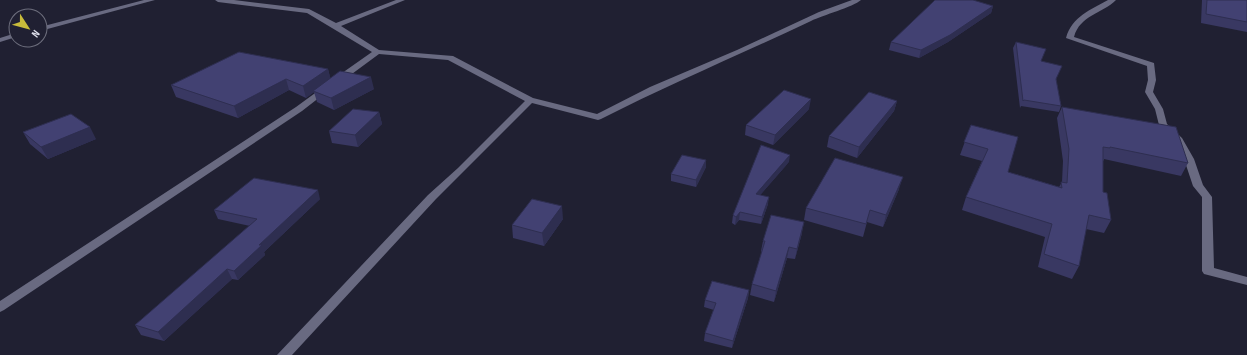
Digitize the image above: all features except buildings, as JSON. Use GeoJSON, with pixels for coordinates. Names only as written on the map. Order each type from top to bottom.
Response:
{"type":"FeatureCollection","features":[{"type":"Feature","properties":{"kind":"street"},"geometry":{"type":"LineString","coordinates":[[48,27],[152,0]]}},
{"type":"Feature","properties":{"kind":"street"},"geometry":{"type":"LineString","coordinates":[[218,0],[309,11],[377,52],[450,58],[530,100],[598,117],[653,89],[740,52],[822,13],[858,0]]}},
{"type":"Feature","properties":{"kind":"street"},"geometry":{"type":"LineString","coordinates":[[336,26],[402,0]]}},
{"type":"Feature","properties":{"kind":"street"},"geometry":{"type":"LineString","coordinates":[[1112,0],[1080,17],[1071,32],[1070,38],[1151,66],[1152,80],[1149,92],[1159,109],[1163,125],[1177,138],[1189,159],[1198,186],[1207,197],[1208,271],[1247,281]]}},
{"type":"Feature","properties":{"kind":"street"},"geometry":{"type":"LineString","coordinates":[[0,307],[299,109],[377,52]]}},
{"type":"Feature","properties":{"kind":"street"},"geometry":{"type":"LineString","coordinates":[[284,355],[432,197],[461,170],[530,100]]}}]}
